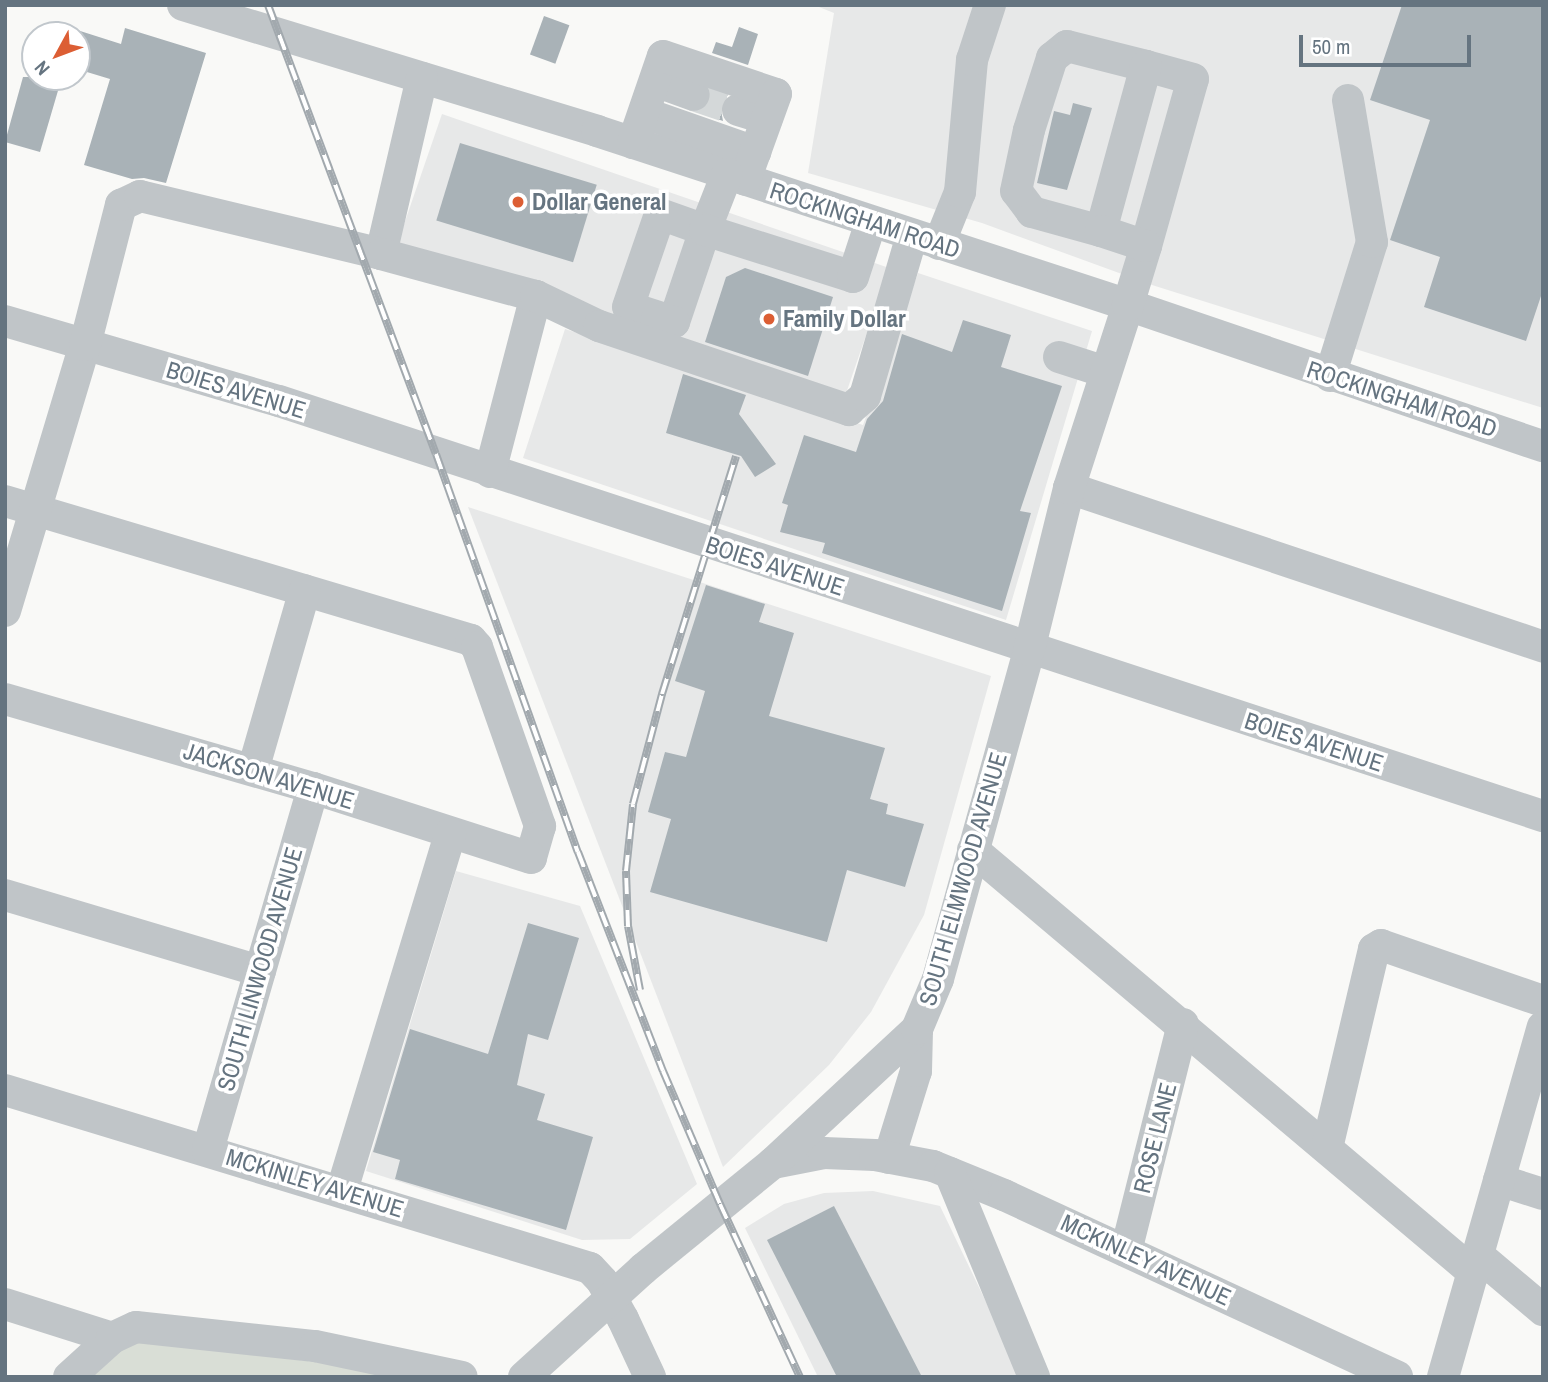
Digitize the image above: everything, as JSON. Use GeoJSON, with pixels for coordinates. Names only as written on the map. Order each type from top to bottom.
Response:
{"type":"FeatureCollection","features":[{"type":"Feature","properties":{"kind":"street","name":"ROCKINGHAM ROAD"},"geometry":{"type":"LineString","coordinates":[[183,5],[633,143],[742,169],[871,222],[1128,305],[1330,376],[1543,446]]}},
{"type":"Feature","properties":{"kind":"street"},"geometry":{"type":"LineString","coordinates":[[5,611],[85,345],[121,205],[140,196],[381,254],[536,296],[599,326],[849,410],[865,396],[925,239],[960,192],[972,60],[985,7]]}},
{"type":"Feature","properties":{"kind":"street"},"geometry":{"type":"LineString","coordinates":[[1101,231],[1146,66],[1067,46],[1052,58],[1029,130],[1016,191],[1032,212],[1146,246]]}},
{"type":"Feature","properties":{"kind":"street"},"geometry":{"type":"LineString","coordinates":[[633,143],[663,56],[776,94],[753,115],[742,169],[705,230],[853,277],[871,222]]}},
{"type":"Feature","properties":{"kind":"street","name":"SOUTH ELMWOOD AVENUE"},"geometry":{"type":"LineString","coordinates":[[524,1377],[611,1297],[773,1163],[917,1029],[938,979],[1029,650],[1069,488],[1128,305],[1194,79],[1146,66]]}},
{"type":"Feature","properties":{"kind":"street"},"geometry":{"type":"LineString","coordinates":[[381,254],[422,78]]}},
{"type":"Feature","properties":{"kind":"street"},"geometry":{"type":"LineString","coordinates":[[654,82],[694,94]]}},
{"type":"Feature","properties":{"kind":"street"},"geometry":{"type":"LineString","coordinates":[[1330,376],[1372,242],[1348,100]]}},
{"type":"Feature","properties":{"kind":"street"},"geometry":{"type":"LineString","coordinates":[[644,113],[742,169]]}},
{"type":"Feature","properties":{"kind":"street"},"geometry":{"type":"LineString","coordinates":[[490,472],[536,296]]}},
{"type":"Feature","properties":{"kind":"street","name":"BOIES AVENUE"},"geometry":{"type":"LineString","coordinates":[[5,321],[279,401],[1029,650],[1543,816]]}},
{"type":"Feature","properties":{"kind":"street"},"geometry":{"type":"LineString","coordinates":[[1059,357],[1106,372]]}},
{"type":"Feature","properties":{"kind":"street"},"geometry":{"type":"LineString","coordinates":[[1069,488],[1543,647]]}},
{"type":"Feature","properties":{"kind":"street"},"geometry":{"type":"LineString","coordinates":[[5,501],[305,590],[253,770]]}},
{"type":"Feature","properties":{"kind":"street","name":"JACKSON AVENUE"},"geometry":{"type":"LineString","coordinates":[[5,699],[313,788],[531,858],[540,826],[477,647],[471,640],[305,590]]}},
{"type":"Feature","properties":{"kind":"street","name":"SOUTH LINWOOD AVENUE"},"geometry":{"type":"LineString","coordinates":[[208,1150],[313,788]]}},
{"type":"Feature","properties":{"kind":"street"},"geometry":{"type":"LineString","coordinates":[[342,1190],[450,834]]}},
{"type":"Feature","properties":{"kind":"street"},"geometry":{"type":"LineString","coordinates":[[973,850],[1327,1147],[1476,1264],[1543,1310]]}},
{"type":"Feature","properties":{"kind":"street"},"geometry":{"type":"LineString","coordinates":[[5,895],[260,971]]}},
{"type":"Feature","properties":{"kind":"street"},"geometry":{"type":"LineString","coordinates":[[1327,1147],[1374,949],[1381,946],[1543,1001]]}},
{"type":"Feature","properties":{"kind":"street","name":"ROSE LANE"},"geometry":{"type":"LineString","coordinates":[[1126,1251],[1183,1024]]}},
{"type":"Feature","properties":{"kind":"street"},"geometry":{"type":"LineString","coordinates":[[1443,1377],[1543,1027]]}},
{"type":"Feature","properties":{"kind":"street"},"geometry":{"type":"LineString","coordinates":[[890,1158],[916,1071],[917,1029]]}},
{"type":"Feature","properties":{"kind":"street","name":"MCKINLEY AVENUE"},"geometry":{"type":"LineString","coordinates":[[5,1090],[342,1190],[590,1268],[611,1297],[650,1377]]}},
{"type":"Feature","properties":{"kind":"street","name":"MCKINLEY AVENUE"},"geometry":{"type":"LineString","coordinates":[[773,1163],[824,1153],[890,1158],[933,1166],[1126,1251],[1397,1377]]}},
{"type":"Feature","properties":{"kind":"street"},"geometry":{"type":"LineString","coordinates":[[950,1172],[1034,1377]]}},
{"type":"Feature","properties":{"kind":"street"},"geometry":{"type":"LineString","coordinates":[[1499,1180],[1543,1194]]}},
{"type":"Feature","properties":{"kind":"street"},"geometry":{"type":"LineString","coordinates":[[5,1304],[112,1338]]}},
{"type":"Feature","properties":{"kind":"street"},"geometry":{"type":"LineString","coordinates":[[69,1377],[112,1338],[136,1327],[315,1346],[462,1377]]}},
{"type":"Feature","properties":{"kind":"shaded area"},"geometry":{"type":"Polygon","coordinates":[[[814,5],[1543,5],[1543,408],[1152,285],[982,223],[808,173],[834,13],[814,5]]]}},
{"type":"Feature","properties":{"kind":"shaded area"},"geometry":{"type":"Polygon","coordinates":[[[442,114],[889,268],[845,397],[398,243],[442,114]]]}},
{"type":"Feature","properties":{"kind":"shaded area"},"geometry":{"type":"Polygon","coordinates":[[[918,273],[1092,331],[1006,620],[523,458],[565,329],[863,425],[918,273]]]}},
{"type":"Feature","properties":{"kind":"shaded area"},"geometry":{"type":"Polygon","coordinates":[[[468,507],[991,676],[924,915],[871,1012],[829,1065],[723,1167],[468,507]]]}},
{"type":"Feature","properties":{"kind":"shaded area"},"geometry":{"type":"Polygon","coordinates":[[[456,871],[580,906],[697,1184],[630,1239],[582,1240],[366,1171],[456,871]]]}},
{"type":"Feature","properties":{"kind":"shaded area"},"geometry":{"type":"Polygon","coordinates":[[[873,1191],[940,1206],[1022,1377],[818,1377],[745,1228],[784,1204],[824,1193],[873,1191]]]}},
{"type":"Feature","properties":{"kind":"shaded area"},"geometry":{"type":"Polygon","coordinates":[[[135,1338],[224,1350],[430,1377],[92,1377],[135,1338]]]}},
{"type":"Feature","properties":{"kind":"building"},"geometry":{"type":"Polygon","coordinates":[[[1402,5],[1543,5],[1543,290],[1526,341],[1424,307],[1440,257],[1390,240],[1430,120],[1370,100],[1402,5]]]}},
{"type":"Feature","properties":{"kind":"building"},"geometry":{"type":"Polygon","coordinates":[[[544,16],[569,25],[555,64],[530,55],[544,16]]]}},
{"type":"Feature","properties":{"kind":"building"},"geometry":{"type":"Polygon","coordinates":[[[739,27],[758,34],[748,65],[712,53],[716,42],[732,47],[739,27]]]}},
{"type":"Feature","properties":{"kind":"building"},"geometry":{"type":"Polygon","coordinates":[[[125,28],[206,53],[166,183],[144,178],[132,179],[84,165],[110,79],[91,73],[91,34],[121,44],[125,28]]]}},
{"type":"Feature","properties":{"kind":"building"},"geometry":{"type":"Polygon","coordinates":[[[21,84],[21,91],[58,91],[40,152],[5,142],[21,84]]]}},
{"type":"Feature","properties":{"kind":"building"},"geometry":{"type":"Polygon","coordinates":[[[712,92],[726,96],[720,105],[723,121],[700,113],[711,102],[712,92]]]}},
{"type":"Feature","properties":{"kind":"building"},"geometry":{"type":"Polygon","coordinates":[[[1073,103],[1092,108],[1067,190],[1037,183],[1054,111],[1070,115],[1073,103]]]}},
{"type":"Feature","properties":{"kind":"building","name":"Dollar General"},"geometry":{"type":"Polygon","coordinates":[[[460,143],[597,185],[573,262],[436,220],[460,143]]]}},
{"type":"Feature","properties":{"kind":"building","name":"Family Dollar"},"geometry":{"type":"Polygon","coordinates":[[[745,268],[833,297],[808,376],[705,342],[726,277],[745,268]]]}},
{"type":"Feature","properties":{"kind":"building"},"geometry":{"type":"Polygon","coordinates":[[[963,320],[1011,335],[1001,367],[1062,386],[1020,511],[1031,513],[1002,611],[822,553],[825,543],[780,532],[788,505],[782,503],[804,435],[856,452],[867,419],[883,401],[902,334],[952,352],[963,320]]]}},
{"type":"Feature","properties":{"kind":"building"},"geometry":{"type":"Polygon","coordinates":[[[683,374],[746,395],[739,414],[776,464],[755,477],[741,456],[666,433],[683,374]]]}},
{"type":"Feature","properties":{"kind":"building"},"geometry":{"type":"Polygon","coordinates":[[[706,585],[765,604],[759,622],[794,633],[769,716],[885,748],[870,799],[888,804],[886,814],[924,824],[905,887],[847,870],[827,942],[650,892],[671,819],[648,812],[665,752],[686,757],[705,691],[675,681],[706,585]]]}},
{"type":"Feature","properties":{"kind":"building"},"geometry":{"type":"Polygon","coordinates":[[[528,923],[579,938],[548,1040],[528,1034],[517,1085],[545,1094],[537,1120],[593,1137],[566,1230],[395,1179],[400,1160],[373,1152],[410,1029],[488,1054],[528,923]]]}},
{"type":"Feature","properties":{"kind":"building"},"geometry":{"type":"Polygon","coordinates":[[[834,1206],[922,1377],[837,1377],[767,1240],[834,1206]]]}},
{"type":"Feature","properties":{"kind":"tunnel"},"geometry":{"type":"LineString","coordinates":[[694,95],[738,110]]}},
{"type":"Feature","properties":{"kind":"railway"},"geometry":{"type":"LineString","coordinates":[[268,5],[436,454],[578,852],[663,1071],[720,1204],[800,1377]]}},
{"type":"Feature","properties":{"kind":"railway"},"geometry":{"type":"LineString","coordinates":[[640,990],[628,926],[626,871],[633,804],[662,694],[736,456]]}},
{"type":"Feature","properties":{"kind":"place","name":"Dollar General"},"geometry":{"type":"Point","coordinates":[518,202]}},
{"type":"Feature","properties":{"kind":"place","name":"Family Dollar"},"geometry":{"type":"Point","coordinates":[769,319]}}]}
